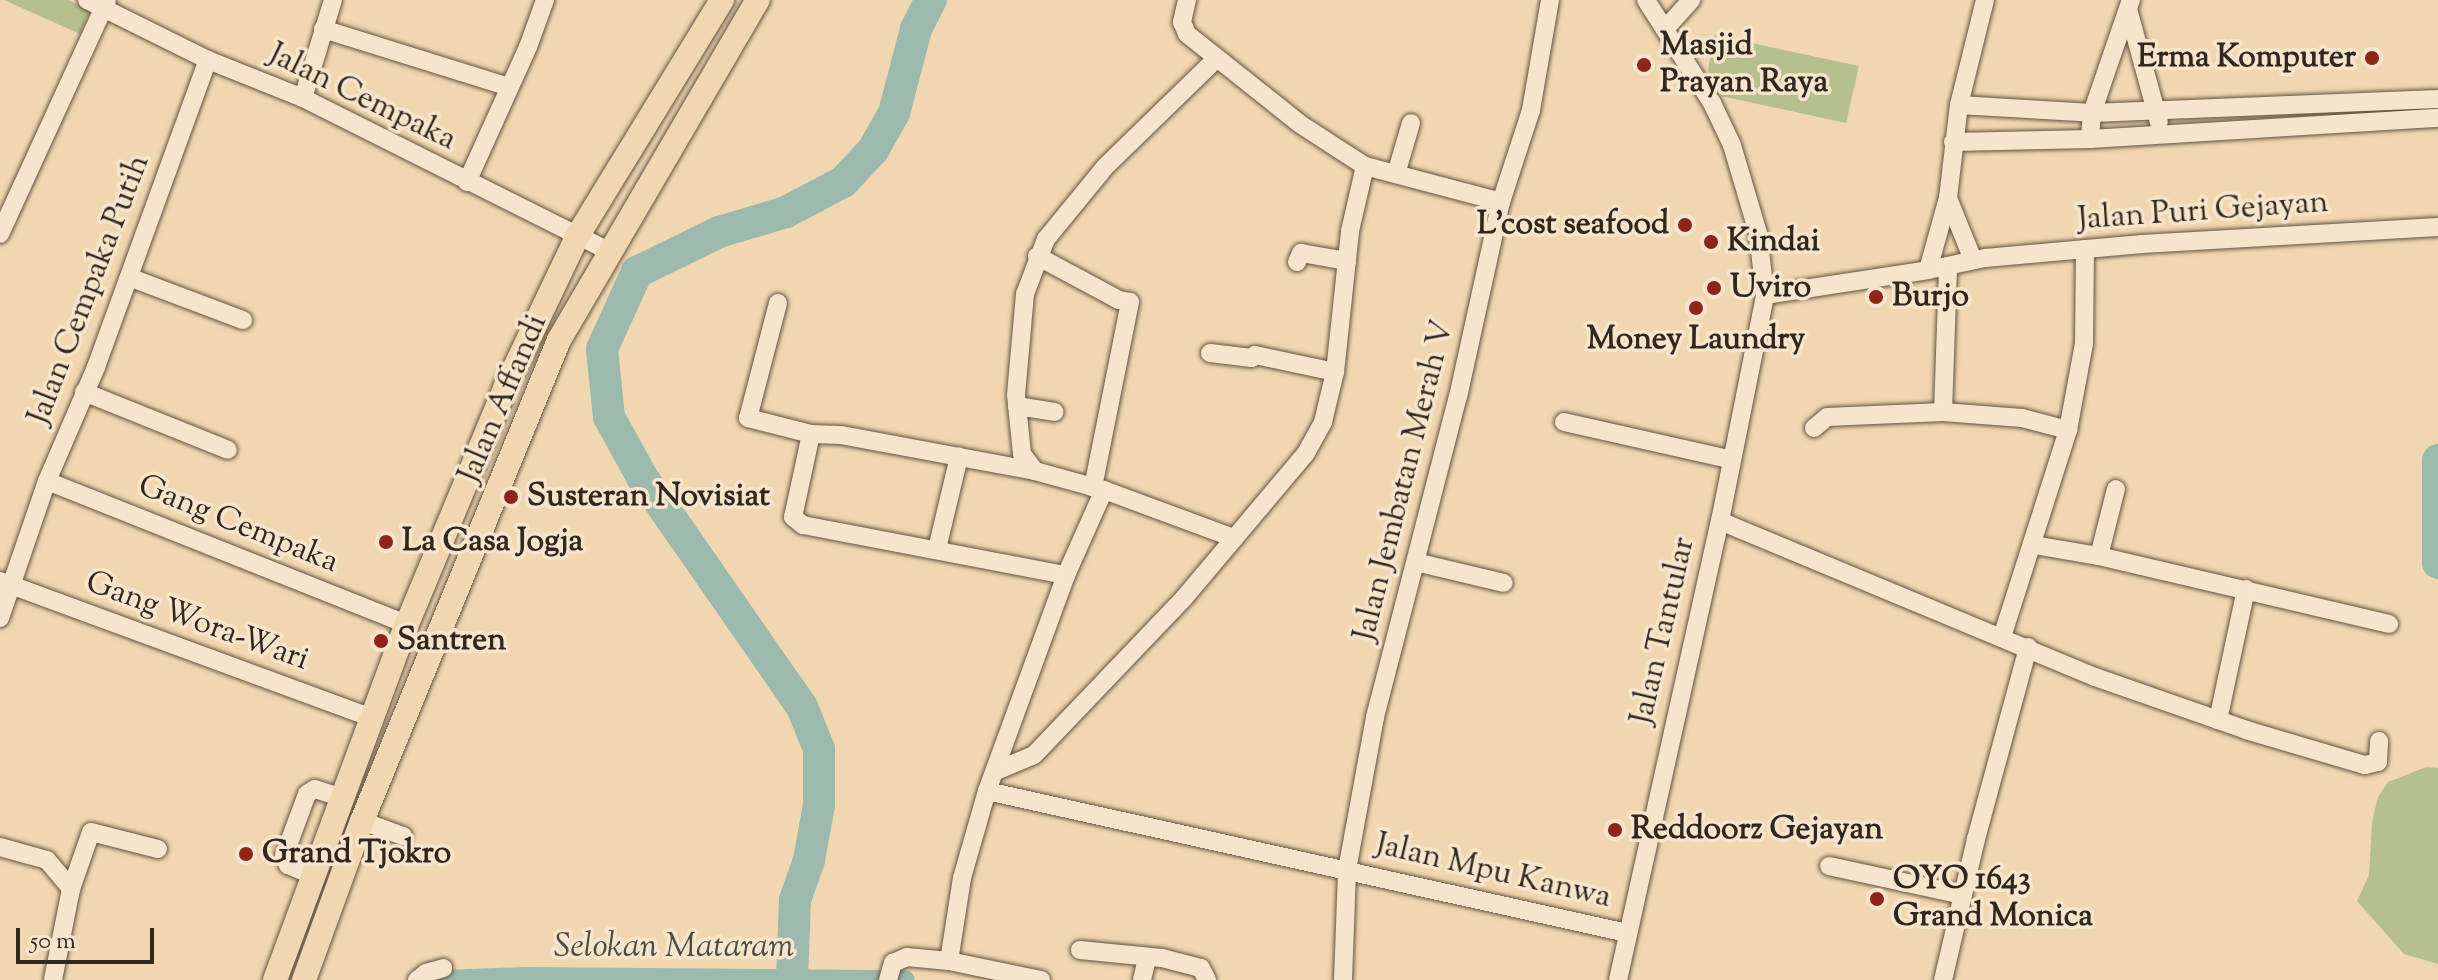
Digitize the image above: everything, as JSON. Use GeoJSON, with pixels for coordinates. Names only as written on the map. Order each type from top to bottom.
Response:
{"type":"FeatureCollection","features":[{"type":"Feature","properties":{"kind":"main road","name":"Jalan Affandi"},"geometry":{"type":"LineString","coordinates":[[275,980],[407,624],[506,386],[578,235],[722,0]]}},
{"type":"Feature","properties":{"kind":"main road","name":"Jalan Affandi"},"geometry":{"type":"LineString","coordinates":[[304,980],[362,821],[559,340],[758,0]]}},
{"type":"Feature","properties":{"kind":"street"},"geometry":{"type":"LineString","coordinates":[[303,98],[333,0]]}},
{"type":"Feature","properties":{"kind":"street"},"geometry":{"type":"LineString","coordinates":[[467,182],[545,0]]}},
{"type":"Feature","properties":{"kind":"street"},"geometry":{"type":"LineString","coordinates":[[1187,0],[1183,30],[1300,124],[1365,166],[1501,202]]}},
{"type":"Feature","properties":{"kind":"street","name":"Jalan Jembatan Merah V"},"geometry":{"type":"LineString","coordinates":[[1343,980],[1347,870],[1375,717],[1458,397],[1501,202],[1531,110],[1550,0]]}},
{"type":"Feature","properties":{"kind":"street","name":"Jalan Tantular"},"geometry":{"type":"LineString","coordinates":[[1618,980],[1720,521],[1765,295],[1758,233],[1732,145],[1712,103],[1646,0]]}},
{"type":"Feature","properties":{"kind":"street"},"geometry":{"type":"LineString","coordinates":[[1666,28],[1691,0]]}},
{"type":"Feature","properties":{"kind":"street"},"geometry":{"type":"LineString","coordinates":[[1928,270],[1948,198],[1959,105],[1985,0]]}},
{"type":"Feature","properties":{"kind":"street"},"geometry":{"type":"LineString","coordinates":[[0,234],[99,3]]}},
{"type":"Feature","properties":{"kind":"street","name":"Jalan Cempaka"},"geometry":{"type":"LineString","coordinates":[[99,3],[208,60],[303,98],[611,252]]}},
{"type":"Feature","properties":{"kind":"street"},"geometry":{"type":"LineString","coordinates":[[2130,4],[2158,110],[2160,135]]}},
{"type":"Feature","properties":{"kind":"street"},"geometry":{"type":"LineString","coordinates":[[2090,139],[2092,113],[2130,4]]}},
{"type":"Feature","properties":{"kind":"street"},"geometry":{"type":"LineString","coordinates":[[323,29],[509,87]]}},
{"type":"Feature","properties":{"kind":"street"},"geometry":{"type":"LineString","coordinates":[[1035,471],[1022,454],[1017,406],[1021,322],[1037,256],[1059,221],[1105,167],[1216,59]]}},
{"type":"Feature","properties":{"kind":"street","name":"Jalan Cempaka Putih"},"geometry":{"type":"LineString","coordinates":[[0,618],[6,584],[96,367],[208,60]]}},
{"type":"Feature","properties":{"kind":"street"},"geometry":{"type":"LineString","coordinates":[[1959,105],[2092,113],[2438,99]]}},
{"type":"Feature","properties":{"kind":"street"},"geometry":{"type":"LineString","coordinates":[[1953,142],[2090,139],[2438,118]]}},
{"type":"Feature","properties":{"kind":"street"},"geometry":{"type":"LineString","coordinates":[[1396,174],[1411,123]]}},
{"type":"Feature","properties":{"kind":"street"},"geometry":{"type":"LineString","coordinates":[[996,771],[1034,755],[1184,598],[1306,453],[1323,422],[1335,372],[1347,261],[1365,166]]}},
{"type":"Feature","properties":{"kind":"street"},"geometry":{"type":"LineString","coordinates":[[1948,198],[1973,260]]}},
{"type":"Feature","properties":{"kind":"street","name":"Jalan Puri Gejayan"},"geometry":{"type":"LineString","coordinates":[[1765,295],[1973,260],[2085,249],[2438,227]]}},
{"type":"Feature","properties":{"kind":"street"},"geometry":{"type":"LineString","coordinates":[[2002,637],[2034,545],[2068,430],[2084,344],[2085,249]]}},
{"type":"Feature","properties":{"kind":"street"},"geometry":{"type":"LineString","coordinates":[[1297,262],[1301,253],[1347,261]]}},
{"type":"Feature","properties":{"kind":"street"},"geometry":{"type":"LineString","coordinates":[[949,961],[962,878],[987,791],[1098,488],[1130,302],[1119,300],[1037,256]]}},
{"type":"Feature","properties":{"kind":"street"},"geometry":{"type":"LineString","coordinates":[[1943,412],[1948,266]]}},
{"type":"Feature","properties":{"kind":"street"},"geometry":{"type":"LineString","coordinates":[[129,277],[243,320]]}},
{"type":"Feature","properties":{"kind":"street"},"geometry":{"type":"LineString","coordinates":[[778,303],[748,418],[811,434],[1035,471],[1098,488],[1234,538]]}},
{"type":"Feature","properties":{"kind":"street"},"geometry":{"type":"LineString","coordinates":[[1210,353],[1252,358],[1255,355],[1335,372]]}},
{"type":"Feature","properties":{"kind":"street"},"geometry":{"type":"LineString","coordinates":[[84,392],[228,450]]}},
{"type":"Feature","properties":{"kind":"street"},"geometry":{"type":"LineString","coordinates":[[1017,406],[1055,412]]}},
{"type":"Feature","properties":{"kind":"street"},"geometry":{"type":"LineString","coordinates":[[1814,428],[1827,417],[1943,412],[2022,418],[2068,430]]}},
{"type":"Feature","properties":{"kind":"street"},"geometry":{"type":"LineString","coordinates":[[1564,422],[1732,460]]}},
{"type":"Feature","properties":{"kind":"street"},"geometry":{"type":"LineString","coordinates":[[811,434],[794,510],[796,522],[1066,575]]}},
{"type":"Feature","properties":{"kind":"street"},"geometry":{"type":"LineString","coordinates":[[937,549],[959,457]]}},
{"type":"Feature","properties":{"kind":"street","name":"Gang Cempaka"},"geometry":{"type":"LineString","coordinates":[[47,481],[407,624]]}},
{"type":"Feature","properties":{"kind":"street"},"geometry":{"type":"LineString","coordinates":[[2099,556],[2116,489]]}},
{"type":"Feature","properties":{"kind":"street"},"geometry":{"type":"LineString","coordinates":[[1720,521],[2095,677],[2218,720],[2365,765],[2378,762],[2379,741]]}},
{"type":"Feature","properties":{"kind":"street"},"geometry":{"type":"LineString","coordinates":[[2034,545],[2099,556],[2389,624]]}},
{"type":"Feature","properties":{"kind":"street"},"geometry":{"type":"LineString","coordinates":[[1416,562],[1504,583]]}},
{"type":"Feature","properties":{"kind":"street","name":"Gang Wora-Wari"},"geometry":{"type":"LineString","coordinates":[[6,584],[373,718]]}},
{"type":"Feature","properties":{"kind":"street"},"geometry":{"type":"LineString","coordinates":[[2218,720],[2246,589]]}},
{"type":"Feature","properties":{"kind":"street"},"geometry":{"type":"LineString","coordinates":[[1943,980],[2028,647]]}},
{"type":"Feature","properties":{"kind":"street"},"geometry":{"type":"LineString","coordinates":[[312,875],[288,865],[284,856],[307,794],[315,789],[343,798]]}},
{"type":"Feature","properties":{"kind":"street","name":"Jalan Mpu Kanwa"},"geometry":{"type":"LineString","coordinates":[[987,791],[1627,933]]}},
{"type":"Feature","properties":{"kind":"street"},"geometry":{"type":"LineString","coordinates":[[362,821],[403,836]]}},
{"type":"Feature","properties":{"kind":"street"},"geometry":{"type":"LineString","coordinates":[[53,980],[71,889],[91,832],[158,849]]}},
{"type":"Feature","properties":{"kind":"street"},"geometry":{"type":"LineString","coordinates":[[0,847],[47,860],[71,889]]}},
{"type":"Feature","properties":{"kind":"street"},"geometry":{"type":"LineString","coordinates":[[1829,866],[1963,895]]}},
{"type":"Feature","properties":{"kind":"street"},"geometry":{"type":"LineString","coordinates":[[1080,950],[1201,968],[1207,980]]}},
{"type":"Feature","properties":{"kind":"street"},"geometry":{"type":"LineString","coordinates":[[888,976],[900,958],[949,961],[1041,980]]}},
{"type":"Feature","properties":{"kind":"street"},"geometry":{"type":"LineString","coordinates":[[1142,980],[1147,958]]}},
{"type":"Feature","properties":{"kind":"street"},"geometry":{"type":"LineString","coordinates":[[417,980],[426,973],[443,968]]}},
{"type":"Feature","properties":{"kind":"green space"},"geometry":{"type":"Polygon","coordinates":[[[4,0],[68,0],[90,10],[80,34],[4,0]]]}},
{"type":"Feature","properties":{"kind":"green space"},"geometry":{"type":"Polygon","coordinates":[[[1714,35],[1859,66],[1846,123],[1721,96],[1708,70],[1714,35]]]}},
{"type":"Feature","properties":{"kind":"green space"},"geometry":{"type":"Polygon","coordinates":[[[2426,767],[2438,768],[2438,964],[2404,954],[2357,901],[2369,875],[2372,822],[2378,797],[2388,782],[2426,767]]]}},
{"type":"Feature","properties":{"kind":"waterway"},"geometry":{"type":"LineString","coordinates":[[792,980],[795,900],[809,860],[819,805],[819,749],[802,707],[642,477],[609,417],[602,349],[637,272],[719,232],[786,212],[843,182],[873,150],[894,113],[916,29],[931,0]]}},
{"type":"Feature","properties":{"kind":"waterway"},"geometry":{"type":"LineString","coordinates":[[2438,460],[2438,563]]}},
{"type":"Feature","properties":{"kind":"waterway","name":"Selokan Mataram"},"geometry":{"type":"LineString","coordinates":[[444,980],[525,977],[905,980]]}},
{"type":"Feature","properties":{"kind":"place","name":"Erma Komputer"},"geometry":{"type":"Point","coordinates":[2372,58]}},
{"type":"Feature","properties":{"kind":"place","name":"Masjid Prayan Raya"},"geometry":{"type":"Point","coordinates":[1644,65]}},
{"type":"Feature","properties":{"kind":"place","name":"L'cost seafood"},"geometry":{"type":"Point","coordinates":[1685,225]}},
{"type":"Feature","properties":{"kind":"place","name":"Kindai"},"geometry":{"type":"Point","coordinates":[1711,242]}},
{"type":"Feature","properties":{"kind":"place","name":"Uviro"},"geometry":{"type":"Point","coordinates":[1714,288]}},
{"type":"Feature","properties":{"kind":"place","name":"Burjo"},"geometry":{"type":"Point","coordinates":[1876,297]}},
{"type":"Feature","properties":{"kind":"place","name":"Money Laundry"},"geometry":{"type":"Point","coordinates":[1696,308]}},
{"type":"Feature","properties":{"kind":"place","name":"Susteran Novisiat"},"geometry":{"type":"Point","coordinates":[511,497]}},
{"type":"Feature","properties":{"kind":"place","name":"La Casa Jogja"},"geometry":{"type":"Point","coordinates":[386,542]}},
{"type":"Feature","properties":{"kind":"place","name":"Santren"},"geometry":{"type":"Point","coordinates":[381,641]}},
{"type":"Feature","properties":{"kind":"place","name":"Reddoorz Gejayan"},"geometry":{"type":"Point","coordinates":[1615,830]}},
{"type":"Feature","properties":{"kind":"place","name":"Grand Tjokro"},"geometry":{"type":"Point","coordinates":[246,854]}},
{"type":"Feature","properties":{"kind":"place","name":"OYO 1643 Grand Monica"},"geometry":{"type":"Point","coordinates":[1877,899]}}]}
